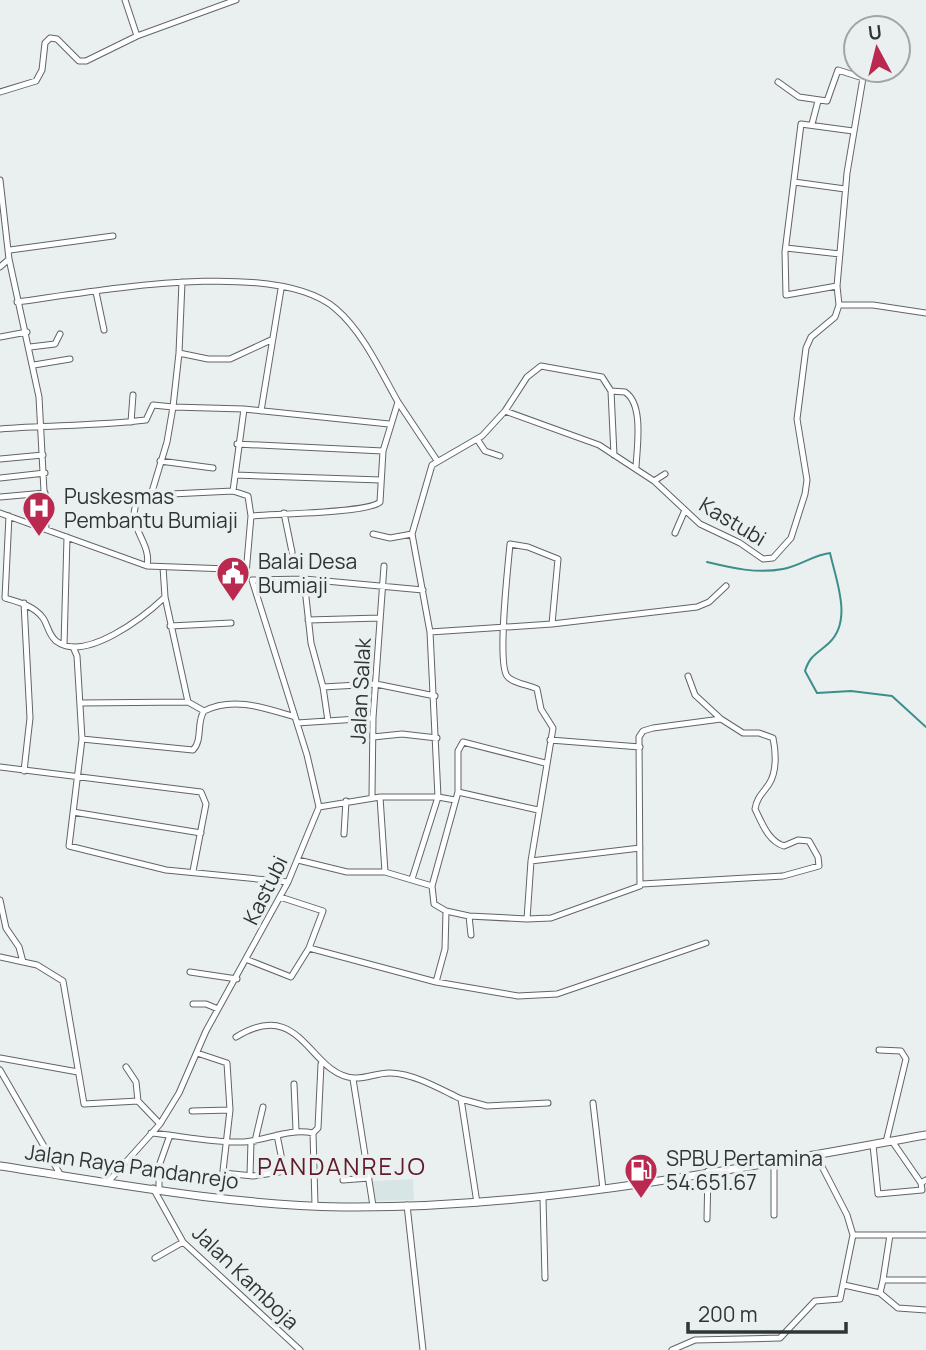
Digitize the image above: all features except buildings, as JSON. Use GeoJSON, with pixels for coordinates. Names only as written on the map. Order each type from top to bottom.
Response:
{"type":"FeatureCollection","features":[{"type":"Feature","properties":{"kind":"main road","name":"Jalan Raya Pandanrejo"},"geometry":{"type":"LineString","coordinates":[[0,1166],[156,1189],[315,1205],[477,1203],[543,1198],[603,1189],[816,1156],[926,1135]]}},
{"type":"Feature","properties":{"kind":"street"},"geometry":{"type":"LineString","coordinates":[[125,0],[137,36]]}},
{"type":"Feature","properties":{"kind":"street"},"geometry":{"type":"LineString","coordinates":[[0,92],[36,81],[42,70],[45,43],[50,38],[57,39],[79,61],[86,61],[137,36],[236,0]]}},
{"type":"Feature","properties":{"kind":"street"},"geometry":{"type":"LineString","coordinates":[[778,82],[799,97],[818,101],[829,99],[838,70],[863,78],[845,189],[837,286],[839,305],[873,305],[926,313]]}},
{"type":"Feature","properties":{"kind":"street"},"geometry":{"type":"LineString","coordinates":[[812,124],[818,101]]}},
{"type":"Feature","properties":{"kind":"street"},"geometry":{"type":"LineString","coordinates":[[837,286],[785,295],[786,248],[800,125],[812,124],[853,131]]}},
{"type":"Feature","properties":{"kind":"street"},"geometry":{"type":"LineString","coordinates":[[0,180],[9,259],[34,365],[41,425],[46,529]]}},
{"type":"Feature","properties":{"kind":"street"},"geometry":{"type":"LineString","coordinates":[[794,182],[845,189]]}},
{"type":"Feature","properties":{"kind":"street"},"geometry":{"type":"LineString","coordinates":[[10,250],[113,236]]}},
{"type":"Feature","properties":{"kind":"street"},"geometry":{"type":"LineString","coordinates":[[786,248],[840,254]]}},
{"type":"Feature","properties":{"kind":"street"},"geometry":{"type":"LineString","coordinates":[[0,267],[9,259]]}},
{"type":"Feature","properties":{"kind":"street"},"geometry":{"type":"LineString","coordinates":[[17,302],[182,282],[227,282],[281,289],[317,298],[338,311],[436,459]]}},
{"type":"Feature","properties":{"kind":"street"},"geometry":{"type":"LineString","coordinates":[[151,495],[173,407],[179,354],[182,282]]}},
{"type":"Feature","properties":{"kind":"street"},"geometry":{"type":"LineString","coordinates":[[261,411],[281,289]]}},
{"type":"Feature","properties":{"kind":"street"},"geometry":{"type":"LineString","coordinates":[[96,292],[104,330]]}},
{"type":"Feature","properties":{"kind":"street","name":"Kastubi"},"geometry":{"type":"LineString","coordinates":[[505,411],[561,429],[636,467],[700,524],[726,535],[766,559],[781,552],[802,513],[807,480],[797,419],[806,348],[811,337],[835,317],[839,305]]}},
{"type":"Feature","properties":{"kind":"street"},"geometry":{"type":"LineString","coordinates":[[0,337],[27,332]]}},
{"type":"Feature","properties":{"kind":"street"},"geometry":{"type":"LineString","coordinates":[[30,347],[55,344],[60,334]]}},
{"type":"Feature","properties":{"kind":"street"},"geometry":{"type":"LineString","coordinates":[[179,354],[208,359],[230,359],[271,340]]}},
{"type":"Feature","properties":{"kind":"street"},"geometry":{"type":"LineString","coordinates":[[34,365],[70,359]]}},
{"type":"Feature","properties":{"kind":"street"},"geometry":{"type":"LineString","coordinates":[[412,879],[438,797],[430,632],[412,534],[432,464],[436,459],[477,439],[505,411],[527,377],[541,366],[602,377],[611,391],[614,455]]}},
{"type":"Feature","properties":{"kind":"street"},"geometry":{"type":"LineString","coordinates":[[611,391],[625,392],[634,401],[636,467]]}},
{"type":"Feature","properties":{"kind":"street"},"geometry":{"type":"LineString","coordinates":[[131,422],[133,395]]}},
{"type":"Feature","properties":{"kind":"street"},"geometry":{"type":"LineString","coordinates":[[251,516],[375,507],[380,502],[383,451],[389,424],[398,402]]}},
{"type":"Feature","properties":{"kind":"street"},"geometry":{"type":"LineString","coordinates":[[0,429],[41,425],[61,428],[147,420],[153,405],[261,411],[389,424]]}},
{"type":"Feature","properties":{"kind":"street"},"geometry":{"type":"LineString","coordinates":[[233,491],[237,444],[244,410]]}},
{"type":"Feature","properties":{"kind":"street"},"geometry":{"type":"LineString","coordinates":[[477,439],[485,451],[500,456]]}},
{"type":"Feature","properties":{"kind":"street"},"geometry":{"type":"LineString","coordinates":[[237,444],[383,451]]}},
{"type":"Feature","properties":{"kind":"street"},"geometry":{"type":"LineString","coordinates":[[0,459],[43,454]]}},
{"type":"Feature","properties":{"kind":"street"},"geometry":{"type":"LineString","coordinates":[[160,461],[213,468]]}},
{"type":"Feature","properties":{"kind":"street"},"geometry":{"type":"LineString","coordinates":[[0,478],[44,473]]}},
{"type":"Feature","properties":{"kind":"street"},"geometry":{"type":"LineString","coordinates":[[654,481],[666,474]]}},
{"type":"Feature","properties":{"kind":"street"},"geometry":{"type":"LineString","coordinates":[[235,475],[381,480]]}},
{"type":"Feature","properties":{"kind":"street"},"geometry":{"type":"LineString","coordinates":[[147,566],[149,553],[133,515],[136,505],[151,495],[233,491],[247,495],[251,516],[246,574]]}},
{"type":"Feature","properties":{"kind":"street"},"geometry":{"type":"LineString","coordinates":[[0,498],[45,493]]}},
{"type":"Feature","properties":{"kind":"street"},"geometry":{"type":"LineString","coordinates":[[675,533],[685,510]]}},
{"type":"Feature","properties":{"kind":"street"},"geometry":{"type":"LineString","coordinates":[[0,513],[147,566],[218,569],[246,574],[252,580],[296,720],[319,807],[372,796],[438,797],[455,800]]}},
{"type":"Feature","properties":{"kind":"street"},"geometry":{"type":"LineString","coordinates":[[284,513],[292,552]]}},
{"type":"Feature","properties":{"kind":"street"},"geometry":{"type":"LineString","coordinates":[[9,516],[3,597],[24,603],[43,618],[49,634],[64,645],[73,647],[100,640],[139,621],[164,597]]}},
{"type":"Feature","properties":{"kind":"street"},"geometry":{"type":"LineString","coordinates":[[373,534],[390,538],[412,534]]}},
{"type":"Feature","properties":{"kind":"street"},"geometry":{"type":"LineString","coordinates":[[64,645],[67,537]]}},
{"type":"Feature","properties":{"kind":"street"},"geometry":{"type":"LineString","coordinates":[[527,919],[531,861],[553,724],[541,709],[539,692],[534,687],[509,678],[506,673],[502,649],[510,544],[558,559],[552,624]]}},
{"type":"Feature","properties":{"kind":"street","name":"Jalan Salak"},"geometry":{"type":"LineString","coordinates":[[372,796],[373,718],[384,566]]}},
{"type":"Feature","properties":{"kind":"street"},"geometry":{"type":"LineString","coordinates":[[163,567],[164,597],[188,702]]}},
{"type":"Feature","properties":{"kind":"street"},"geometry":{"type":"LineString","coordinates":[[252,580],[304,579],[423,590]]}},
{"type":"Feature","properties":{"kind":"street"},"geometry":{"type":"LineString","coordinates":[[304,579],[308,620],[328,722]]}},
{"type":"Feature","properties":{"kind":"street"},"geometry":{"type":"LineString","coordinates":[[430,632],[552,624],[697,607],[709,602],[726,586]]}},
{"type":"Feature","properties":{"kind":"street"},"geometry":{"type":"LineString","coordinates":[[24,603],[30,718],[24,771]]}},
{"type":"Feature","properties":{"kind":"street"},"geometry":{"type":"LineString","coordinates":[[308,620],[380,618]]}},
{"type":"Feature","properties":{"kind":"street"},"geometry":{"type":"LineString","coordinates":[[170,626],[230,623]]}},
{"type":"Feature","properties":{"kind":"street"},"geometry":{"type":"LineString","coordinates":[[73,647],[76,656],[82,739],[71,847],[166,870],[288,882]]}},
{"type":"Feature","properties":{"kind":"street"},"geometry":{"type":"LineString","coordinates":[[545,763],[463,742],[458,751],[458,792],[432,886],[434,904],[446,911],[469,916],[527,919],[560,915],[617,897],[642,884],[783,876],[819,866],[818,857],[809,841],[798,840],[784,846],[778,844],[771,838],[755,809],[758,798],[772,777],[775,756],[773,738],[759,733],[743,733],[721,719],[695,695],[688,676]]}},
{"type":"Feature","properties":{"kind":"street"},"geometry":{"type":"LineString","coordinates":[[323,687],[376,684],[435,696]]}},
{"type":"Feature","properties":{"kind":"street"},"geometry":{"type":"LineString","coordinates":[[80,703],[188,702],[204,711],[223,705],[253,704],[296,720],[328,722],[373,718]]}},
{"type":"Feature","properties":{"kind":"street"},"geometry":{"type":"LineString","coordinates":[[82,739],[193,750],[199,741],[198,726],[204,711]]}},
{"type":"Feature","properties":{"kind":"street"},"geometry":{"type":"LineString","coordinates":[[642,884],[641,734],[653,728],[721,719]]}},
{"type":"Feature","properties":{"kind":"street"},"geometry":{"type":"LineString","coordinates":[[373,737],[402,734],[437,738]]}},
{"type":"Feature","properties":{"kind":"street"},"geometry":{"type":"LineString","coordinates":[[551,740],[640,747]]}},
{"type":"Feature","properties":{"kind":"street"},"geometry":{"type":"LineString","coordinates":[[0,767],[201,792],[206,804],[193,871]]}},
{"type":"Feature","properties":{"kind":"street"},"geometry":{"type":"LineString","coordinates":[[458,792],[538,810]]}},
{"type":"Feature","properties":{"kind":"street"},"geometry":{"type":"LineString","coordinates":[[380,797],[385,872]]}},
{"type":"Feature","properties":{"kind":"street"},"geometry":{"type":"LineString","coordinates":[[344,834],[346,801]]}},
{"type":"Feature","properties":{"kind":"street","name":"Kastubi"},"geometry":{"type":"LineString","coordinates":[[108,1182],[160,1124],[218,1009],[248,960],[281,897],[319,807]]}},
{"type":"Feature","properties":{"kind":"street"},"geometry":{"type":"LineString","coordinates":[[73,812],[201,833]]}},
{"type":"Feature","properties":{"kind":"street"},"geometry":{"type":"LineString","coordinates":[[531,861],[640,848]]}},
{"type":"Feature","properties":{"kind":"street"},"geometry":{"type":"LineString","coordinates":[[298,860],[347,872],[385,872],[432,886]]}},
{"type":"Feature","properties":{"kind":"street"},"geometry":{"type":"LineString","coordinates":[[248,960],[290,977],[309,948],[323,911],[281,897]]}},
{"type":"Feature","properties":{"kind":"street"},"geometry":{"type":"LineString","coordinates":[[0,900],[8,932],[19,947],[23,962]]}},
{"type":"Feature","properties":{"kind":"street"},"geometry":{"type":"LineString","coordinates":[[436,982],[445,948],[446,911]]}},
{"type":"Feature","properties":{"kind":"street"},"geometry":{"type":"LineString","coordinates":[[469,916],[471,935]]}},
{"type":"Feature","properties":{"kind":"street"},"geometry":{"type":"LineString","coordinates":[[309,948],[436,982],[519,996],[557,994],[706,943]]}},
{"type":"Feature","properties":{"kind":"street"},"geometry":{"type":"LineString","coordinates":[[0,957],[42,967],[63,981],[84,1104],[138,1101]]}},
{"type":"Feature","properties":{"kind":"street"},"geometry":{"type":"LineString","coordinates":[[190,972],[237,979]]}},
{"type":"Feature","properties":{"kind":"street"},"geometry":{"type":"LineString","coordinates":[[192,1004],[206,1004],[218,1009]]}},
{"type":"Feature","properties":{"kind":"street"},"geometry":{"type":"LineString","coordinates":[[236,1037],[258,1027],[297,1034],[321,1064],[353,1079],[372,1074],[403,1075],[488,1107],[548,1104]]}},
{"type":"Feature","properties":{"kind":"street"},"geometry":{"type":"LineString","coordinates":[[879,1050],[901,1051],[906,1059],[889,1142],[923,1184],[926,1199]]}},
{"type":"Feature","properties":{"kind":"street"},"geometry":{"type":"LineString","coordinates":[[197,1053],[227,1063],[230,1110],[220,1196]]}},
{"type":"Feature","properties":{"kind":"street"},"geometry":{"type":"LineString","coordinates":[[0,1058],[78,1072]]}},
{"type":"Feature","properties":{"kind":"street"},"geometry":{"type":"LineString","coordinates":[[315,1205],[313,1133],[318,1128],[321,1064]]}},
{"type":"Feature","properties":{"kind":"street"},"geometry":{"type":"LineString","coordinates":[[126,1067],[136,1082],[138,1101],[160,1124]]}},
{"type":"Feature","properties":{"kind":"street"},"geometry":{"type":"LineString","coordinates":[[0,1070],[60,1174]]}},
{"type":"Feature","properties":{"kind":"street"},"geometry":{"type":"LineString","coordinates":[[353,1079],[373,1206]]}},
{"type":"Feature","properties":{"kind":"street"},"geometry":{"type":"LineString","coordinates":[[294,1084],[296,1130]]}},
{"type":"Feature","properties":{"kind":"street"},"geometry":{"type":"LineString","coordinates":[[461,1098],[477,1203]]}},
{"type":"Feature","properties":{"kind":"street"},"geometry":{"type":"LineString","coordinates":[[593,1103],[603,1189]]}},
{"type":"Feature","properties":{"kind":"street"},"geometry":{"type":"LineString","coordinates":[[250,1175],[253,1141],[262,1107]]}},
{"type":"Feature","properties":{"kind":"street"},"geometry":{"type":"LineString","coordinates":[[192,1111],[230,1110]]}},
{"type":"Feature","properties":{"kind":"street"},"geometry":{"type":"LineString","coordinates":[[151,1133],[226,1142],[253,1141],[296,1130],[313,1133]]}},
{"type":"Feature","properties":{"kind":"street"},"geometry":{"type":"LineString","coordinates":[[156,1189],[159,1166],[170,1135]]}},
{"type":"Feature","properties":{"kind":"street"},"geometry":{"type":"LineString","coordinates":[[223,1173],[250,1175],[279,1172],[281,1155],[277,1135]]}},
{"type":"Feature","properties":{"kind":"street"},"geometry":{"type":"LineString","coordinates":[[873,1145],[877,1194],[923,1184]]}},
{"type":"Feature","properties":{"kind":"street"},"geometry":{"type":"LineString","coordinates":[[672,1350],[695,1340],[779,1338],[815,1301],[838,1300],[844,1285],[852,1235],[847,1215],[816,1156]]}},
{"type":"Feature","properties":{"kind":"street"},"geometry":{"type":"LineString","coordinates":[[774,1161],[774,1215]]}},
{"type":"Feature","properties":{"kind":"street"},"geometry":{"type":"LineString","coordinates":[[707,1219],[708,1171]]}},
{"type":"Feature","properties":{"kind":"street"},"geometry":{"type":"LineString","coordinates":[[343,1180],[369,1178]]}},
{"type":"Feature","properties":{"kind":"street","name":"Jalan Kamboja"},"geometry":{"type":"LineString","coordinates":[[156,1189],[183,1242],[300,1350]]}},
{"type":"Feature","properties":{"kind":"street"},"geometry":{"type":"LineString","coordinates":[[543,1198],[545,1278]]}},
{"type":"Feature","properties":{"kind":"street"},"geometry":{"type":"LineString","coordinates":[[407,1205],[423,1350]]}},
{"type":"Feature","properties":{"kind":"street"},"geometry":{"type":"LineString","coordinates":[[852,1235],[926,1235]]}},
{"type":"Feature","properties":{"kind":"street"},"geometry":{"type":"LineString","coordinates":[[880,1293],[890,1235]]}},
{"type":"Feature","properties":{"kind":"street"},"geometry":{"type":"LineString","coordinates":[[155,1258],[183,1242]]}},
{"type":"Feature","properties":{"kind":"street"},"geometry":{"type":"LineString","coordinates":[[883,1280],[926,1280]]}},
{"type":"Feature","properties":{"kind":"street"},"geometry":{"type":"LineString","coordinates":[[844,1285],[880,1293],[898,1308],[926,1310]]}},
{"type":"Feature","properties":{"kind":"shaded area"},"geometry":{"type":"Polygon","coordinates":[[[413,1179],[414,1200],[375,1201],[372,1181],[413,1179]]]}},
{"type":"Feature","properties":{"kind":"waterway"},"geometry":{"type":"LineString","coordinates":[[707,562],[764,571],[789,568],[830,553],[841,600],[840,623],[836,634],[812,658],[805,671],[817,693],[851,691],[892,696],[926,727]]}},
{"type":"Feature","properties":{"kind":"place","name":"Puskesmas Pembantu Bumiaji"},"geometry":{"type":"Point","coordinates":[39,538]}},
{"type":"Feature","properties":{"kind":"place","name":"Balai Desa Bumiaji"},"geometry":{"type":"Point","coordinates":[233,603]}},
{"type":"Feature","properties":{"kind":"place","name":"SPBU Pertamina 54.651.67"},"geometry":{"type":"Point","coordinates":[641,1200]}},
{"type":"Feature","properties":{"kind":"district","name":"PANDANREJO"},"geometry":{"type":"Point","coordinates":[342,1165]}}]}
